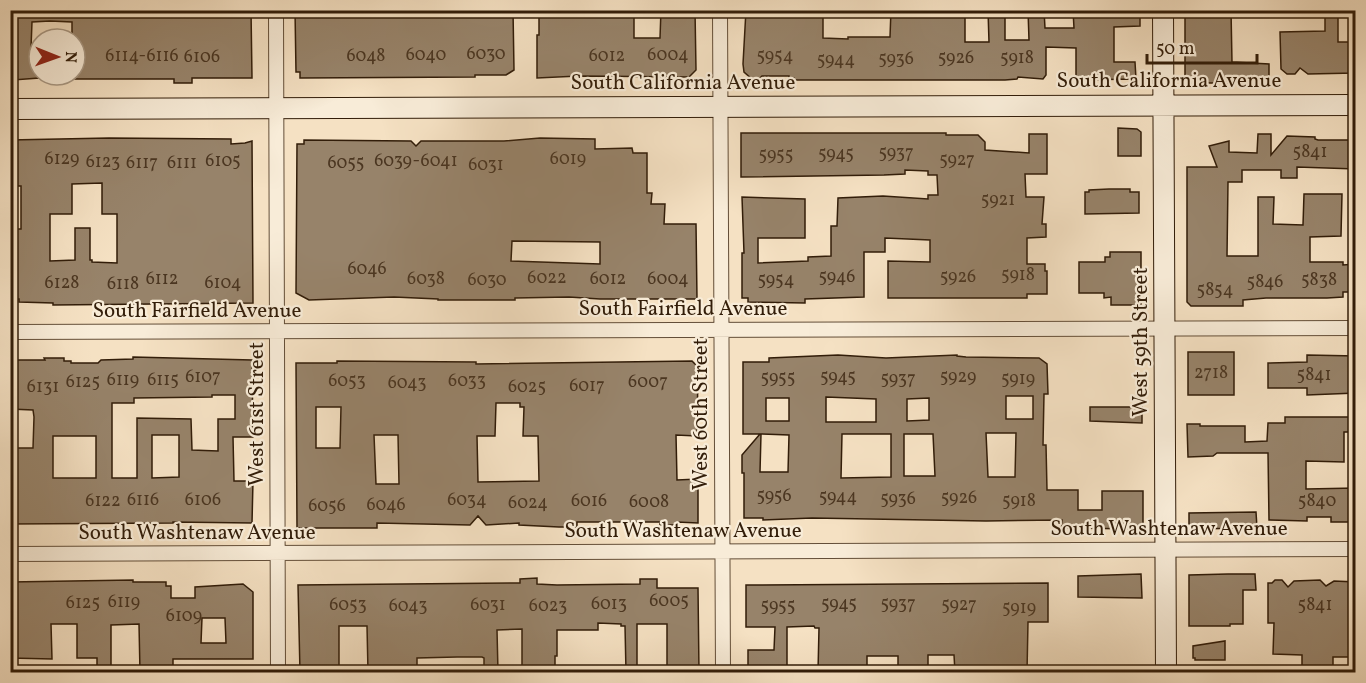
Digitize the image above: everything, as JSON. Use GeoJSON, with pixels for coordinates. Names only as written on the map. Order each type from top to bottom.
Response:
{"type":"FeatureCollection","features":[{"type":"Feature","properties":{"kind":"street","name":"West 61st Street"},"geometry":{"type":"LineString","coordinates":[[276,10],[278,672]]}},
{"type":"Feature","properties":{"kind":"street","name":"West 60th Street"},"geometry":{"type":"LineString","coordinates":[[720,10],[723,672]]}},
{"type":"Feature","properties":{"kind":"street","name":"West 59th Street"},"geometry":{"type":"LineString","coordinates":[[1163,10],[1166,672]]}},
{"type":"Feature","properties":{"kind":"street","name":"South California Avenue"},"geometry":{"type":"LineString","coordinates":[[10,109],[1356,105]]}},
{"type":"Feature","properties":{"kind":"street","name":"South Fairfield Avenue"},"geometry":{"type":"LineString","coordinates":[[10,332],[1356,328]]}},
{"type":"Feature","properties":{"kind":"street","name":"South Washtenaw Avenue"},"geometry":{"type":"LineString","coordinates":[[10,554],[1356,549]]}},
{"type":"Feature","properties":{"kind":"building"},"geometry":{"type":"Polygon","coordinates":[[[13,10],[251,10],[252,78],[192,78],[192,83],[174,83],[174,79],[87,79],[87,27],[72,27],[72,22],[50,21],[32,22],[32,27],[27,27],[27,79],[13,80],[13,10]]]}},
{"type":"Feature","properties":{"kind":"building"},"geometry":{"type":"Polygon","coordinates":[[[295,10],[513,10],[514,70],[506,75],[475,75],[475,77],[300,78],[300,72],[296,72],[295,10]]]}},
{"type":"Feature","properties":{"kind":"building"},"geometry":{"type":"Polygon","coordinates":[[[539,10],[634,10],[634,38],[660,38],[661,10],[695,10],[696,70],[689,77],[537,78],[539,10]]]}},
{"type":"Feature","properties":{"kind":"building"},"geometry":{"type":"Polygon","coordinates":[[[746,10],[823,10],[823,38],[848,39],[848,37],[890,37],[891,10],[965,10],[965,42],[989,42],[988,10],[1005,10],[1005,40],[1029,40],[1028,10],[1044,10],[1045,28],[1074,28],[1073,10],[1140,10],[1140,26],[1114,27],[1114,62],[1135,62],[1136,79],[1076,80],[1076,48],[1046,47],[1046,75],[1043,79],[1018,77],[1005,80],[794,80],[789,76],[762,76],[759,79],[752,79],[744,72],[743,64],[746,10]]]}},
{"type":"Feature","properties":{"kind":"building"},"geometry":{"type":"Polygon","coordinates":[[[1185,10],[1231,10],[1232,62],[1269,64],[1269,83],[1185,83],[1185,10]]]}},
{"type":"Feature","properties":{"kind":"building"},"geometry":{"type":"Polygon","coordinates":[[[1325,10],[1338,10],[1338,42],[1356,42],[1355,73],[1308,74],[1300,68],[1295,74],[1287,74],[1281,69],[1280,32],[1325,31],[1325,10]]]}},
{"type":"Feature","properties":{"kind":"building"},"geometry":{"type":"Polygon","coordinates":[[[1118,128],[1137,129],[1141,132],[1141,156],[1118,156],[1118,128]]]}},
{"type":"Feature","properties":{"kind":"building"},"geometry":{"type":"Polygon","coordinates":[[[741,133],[978,135],[985,142],[985,150],[1029,153],[1029,134],[1047,134],[1047,174],[1025,174],[1026,197],[1044,197],[1042,224],[1046,224],[1046,237],[1027,238],[1027,264],[1045,264],[1047,294],[1027,294],[1027,298],[888,298],[888,261],[930,262],[930,240],[885,238],[885,252],[864,252],[864,297],[805,299],[805,303],[748,302],[748,298],[742,298],[742,253],[744,253],[742,197],[805,199],[805,238],[758,238],[758,263],[808,261],[808,257],[831,256],[831,226],[837,226],[838,198],[883,196],[928,199],[928,195],[938,195],[937,175],[928,175],[928,171],[905,170],[905,174],[884,175],[741,177],[741,133]]]}},
{"type":"Feature","properties":{"kind":"building"},"geometry":{"type":"Polygon","coordinates":[[[1258,134],[1271,134],[1271,155],[1287,136],[1315,137],[1318,140],[1356,140],[1356,169],[1297,167],[1297,178],[1281,178],[1281,170],[1242,170],[1242,182],[1228,182],[1227,256],[1258,256],[1258,197],[1274,197],[1273,224],[1303,225],[1304,194],[1342,194],[1341,236],[1310,237],[1310,262],[1356,264],[1356,292],[1343,292],[1343,297],[1243,300],[1243,306],[1191,306],[1187,302],[1187,167],[1217,167],[1209,146],[1229,141],[1229,152],[1257,153],[1258,134]]]}},
{"type":"Feature","properties":{"kind":"building"},"geometry":{"type":"Polygon","coordinates":[[[540,138],[595,139],[595,149],[632,148],[633,153],[647,153],[647,193],[652,193],[651,204],[665,204],[664,224],[696,224],[697,299],[569,297],[438,300],[394,297],[309,300],[296,293],[297,144],[304,144],[304,140],[411,141],[416,146],[421,141],[504,141],[540,138]],[[512,241],[511,261],[600,264],[600,242],[512,241]]]}},
{"type":"Feature","properties":{"kind":"building"},"geometry":{"type":"Polygon","coordinates":[[[231,139],[231,144],[252,141],[253,303],[53,305],[53,303],[19,302],[19,299],[14,299],[17,229],[21,229],[21,186],[10,182],[10,140],[231,139]],[[102,183],[72,184],[72,214],[50,214],[50,261],[75,260],[75,228],[90,228],[90,260],[117,263],[117,214],[102,214],[102,183]]]}},
{"type":"Feature","properties":{"kind":"building"},"geometry":{"type":"Polygon","coordinates":[[[1130,189],[1130,192],[1139,192],[1139,213],[1085,214],[1085,192],[1130,189]]]}},
{"type":"Feature","properties":{"kind":"building"},"geometry":{"type":"Polygon","coordinates":[[[1110,252],[1141,252],[1141,305],[1111,305],[1111,297],[1104,298],[1104,293],[1079,293],[1079,262],[1105,262],[1105,257],[1110,257],[1110,252]]]}},
{"type":"Feature","properties":{"kind":"building"},"geometry":{"type":"Polygon","coordinates":[[[1188,352],[1234,352],[1234,395],[1188,395],[1188,352]]]}},
{"type":"Feature","properties":{"kind":"building"},"geometry":{"type":"Polygon","coordinates":[[[838,355],[886,358],[957,355],[1039,358],[1047,364],[1048,394],[1044,394],[1043,445],[1046,445],[1047,490],[1078,490],[1078,510],[1102,510],[1102,491],[1143,491],[1143,529],[1061,528],[1062,520],[812,518],[763,520],[763,518],[744,518],[742,455],[760,434],[743,434],[743,362],[769,362],[769,358],[838,355]],[[1006,396],[1006,419],[1033,419],[1033,396],[1006,396]],[[826,397],[826,422],[876,422],[876,399],[826,397]],[[766,398],[766,421],[789,421],[789,398],[766,398]],[[929,398],[907,399],[907,421],[929,420],[929,398]],[[986,433],[988,477],[1015,477],[1016,433],[986,433]],[[761,434],[760,472],[788,472],[789,435],[761,434]],[[842,434],[841,478],[891,477],[891,434],[842,434]],[[904,434],[904,476],[935,476],[933,434],[904,434]]]}},
{"type":"Feature","properties":{"kind":"building"},"geometry":{"type":"Polygon","coordinates":[[[1307,355],[1356,356],[1356,393],[1307,395],[1307,388],[1268,388],[1268,363],[1307,362],[1307,355]]]}},
{"type":"Feature","properties":{"kind":"building"},"geometry":{"type":"Polygon","coordinates":[[[133,357],[252,360],[253,437],[233,437],[234,481],[253,481],[252,523],[10,524],[13,464],[10,464],[10,448],[33,448],[34,417],[33,410],[10,409],[10,365],[16,365],[16,360],[45,360],[44,358],[64,358],[64,361],[71,361],[71,363],[133,359],[133,357]],[[212,395],[212,397],[134,398],[134,403],[112,403],[112,478],[137,478],[137,418],[191,419],[192,450],[218,451],[218,419],[235,419],[235,395],[212,395]],[[152,435],[152,478],[179,477],[179,435],[152,435]],[[53,436],[53,478],[96,478],[96,436],[53,436]]]}},
{"type":"Feature","properties":{"kind":"building"},"geometry":{"type":"Polygon","coordinates":[[[337,361],[476,362],[476,364],[692,361],[698,367],[697,436],[676,435],[677,480],[698,479],[698,523],[677,522],[677,525],[660,525],[660,522],[577,522],[577,527],[519,525],[519,523],[486,525],[478,516],[470,525],[377,523],[377,528],[297,528],[296,363],[337,363],[337,361]],[[496,403],[495,436],[477,436],[478,482],[539,481],[538,436],[523,436],[524,407],[520,407],[520,403],[496,403]],[[316,407],[316,448],[340,448],[341,407],[316,407]],[[374,435],[376,484],[399,484],[398,435],[374,435]]]}},
{"type":"Feature","properties":{"kind":"building"},"geometry":{"type":"Polygon","coordinates":[[[1090,407],[1142,407],[1142,423],[1090,421],[1090,407]]]}},
{"type":"Feature","properties":{"kind":"building"},"geometry":{"type":"Polygon","coordinates":[[[1285,417],[1356,417],[1356,432],[1344,432],[1344,462],[1306,461],[1306,489],[1356,488],[1356,522],[1331,522],[1331,517],[1307,517],[1307,521],[1269,520],[1268,453],[1217,453],[1213,456],[1188,457],[1187,424],[1245,426],[1245,442],[1267,441],[1268,423],[1285,423],[1285,417]]]}},
{"type":"Feature","properties":{"kind":"building"},"geometry":{"type":"Polygon","coordinates":[[[1256,512],[1257,528],[1189,529],[1189,513],[1256,512]]]}},
{"type":"Feature","properties":{"kind":"building"},"geometry":{"type":"Polygon","coordinates":[[[1141,574],[1142,598],[1078,597],[1078,576],[1141,574]]]}},
{"type":"Feature","properties":{"kind":"building"},"geometry":{"type":"Polygon","coordinates":[[[1255,574],[1256,590],[1243,590],[1243,624],[1189,626],[1189,575],[1255,574]]]}},
{"type":"Feature","properties":{"kind":"building"},"geometry":{"type":"Polygon","coordinates":[[[537,578],[537,584],[557,585],[640,584],[640,579],[657,579],[657,588],[698,588],[699,672],[667,672],[667,624],[637,624],[637,672],[626,672],[625,626],[598,623],[598,630],[557,630],[555,672],[522,672],[522,629],[497,630],[498,672],[484,672],[484,658],[482,657],[457,657],[417,658],[417,672],[368,672],[367,626],[339,626],[339,672],[300,672],[298,585],[520,583],[520,579],[537,578]]]}},
{"type":"Feature","properties":{"kind":"building"},"geometry":{"type":"Polygon","coordinates":[[[133,580],[133,582],[166,582],[166,586],[171,586],[171,598],[195,598],[195,587],[243,584],[253,592],[253,659],[173,659],[173,672],[140,672],[139,624],[111,625],[111,672],[97,672],[97,658],[77,658],[77,624],[51,624],[52,659],[10,658],[10,582],[133,580]],[[202,618],[201,643],[226,643],[225,618],[202,618]]]}},
{"type":"Feature","properties":{"kind":"building"},"geometry":{"type":"Polygon","coordinates":[[[1282,580],[1288,587],[1294,581],[1320,580],[1326,586],[1334,581],[1356,582],[1356,657],[1333,657],[1333,672],[1302,672],[1302,655],[1273,654],[1274,623],[1268,623],[1268,583],[1282,580]]]}},
{"type":"Feature","properties":{"kind":"building"},"geometry":{"type":"Polygon","coordinates":[[[1048,583],[1048,622],[1028,622],[1027,672],[955,672],[954,655],[928,655],[928,672],[898,672],[898,656],[867,656],[867,672],[818,672],[819,628],[814,626],[787,627],[787,672],[748,672],[748,650],[774,650],[775,627],[746,627],[746,585],[1048,583]]]}},
{"type":"Feature","properties":{"kind":"building"},"geometry":{"type":"Polygon","coordinates":[[[1225,641],[1225,660],[1195,660],[1193,658],[1193,646],[1225,641]]]}}]}
